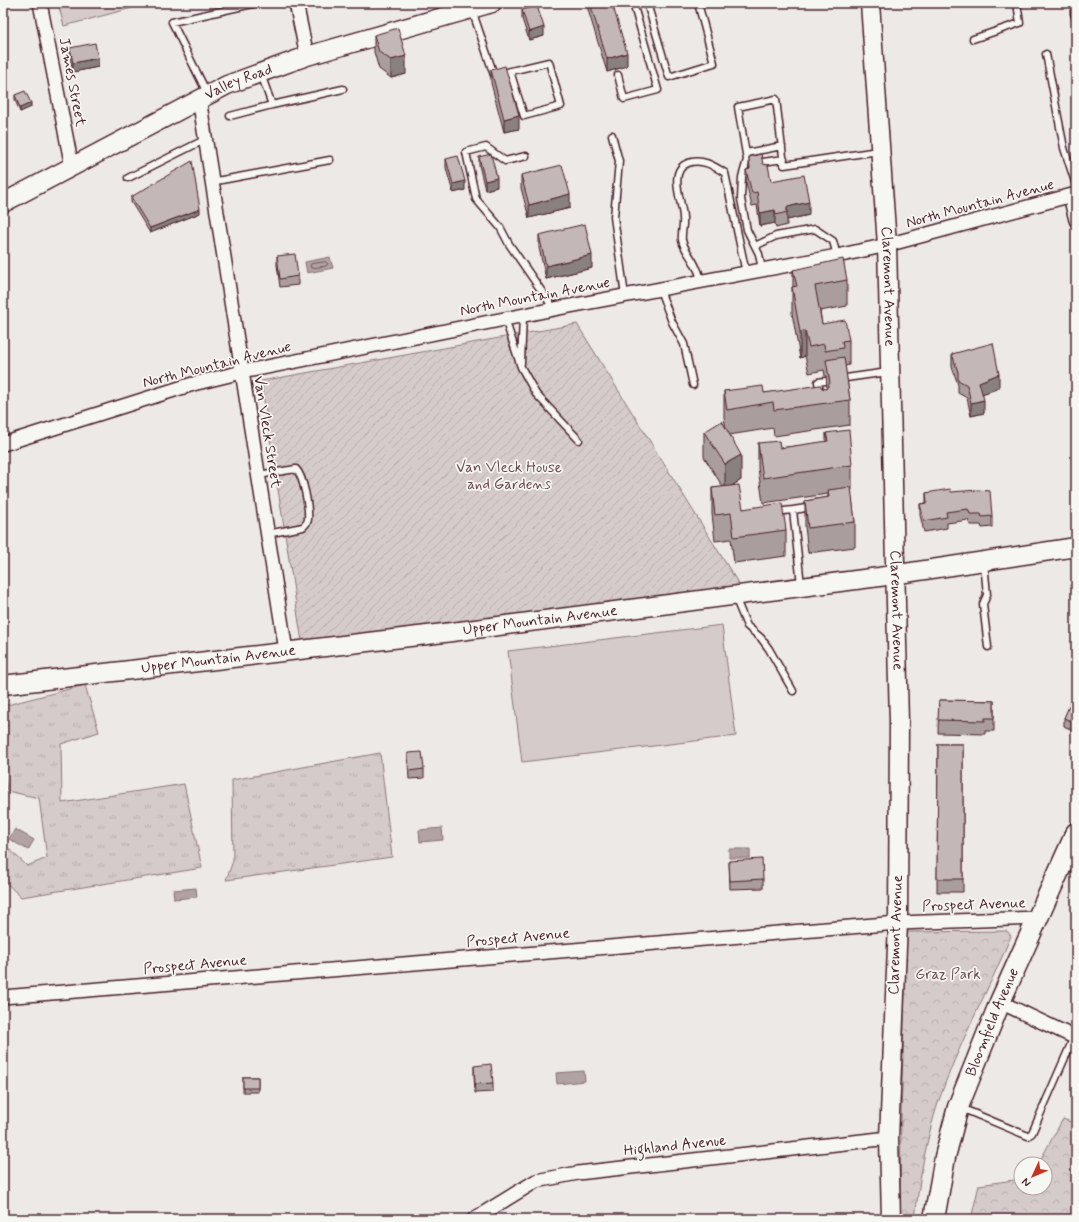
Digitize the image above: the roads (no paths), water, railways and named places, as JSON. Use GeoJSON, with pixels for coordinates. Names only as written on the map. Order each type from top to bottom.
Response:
{"type":"FeatureCollection","features":[{"type":"Feature","properties":{"kind":"main road","name":"Bloomfield Avenue"},"geometry":{"type":"LineString","coordinates":[[934,1219],[944,1157],[958,1107],[1000,1002],[1076,833]]}},
{"type":"Feature","properties":{"kind":"street","name":"James Street"},"geometry":{"type":"LineString","coordinates":[[40,3],[72,167]]}},
{"type":"Feature","properties":{"kind":"street"},"geometry":{"type":"LineString","coordinates":[[296,3],[307,56]]}},
{"type":"Feature","properties":{"kind":"street","name":"Valley Road"},"geometry":{"type":"LineString","coordinates":[[3,203],[203,96],[261,72],[307,56],[471,6],[492,3]]}},
{"type":"Feature","properties":{"kind":"street","name":"Claremont Avenue"},"geometry":{"type":"LineString","coordinates":[[870,3],[887,245],[899,722],[898,923],[889,1138],[891,1219]]}},
{"type":"Feature","properties":{"kind":"street","name":"Van Vleck Street"},"geometry":{"type":"LineString","coordinates":[[203,96],[204,140],[286,651]]}},
{"type":"Feature","properties":{"kind":"street"},"geometry":{"type":"LineString","coordinates":[[1074,191],[1076,220]]}},
{"type":"Feature","properties":{"kind":"street","name":"North Mountain Avenue"},"geometry":{"type":"LineString","coordinates":[[3,444],[193,384],[242,372],[554,309],[837,256],[887,245],[1074,191]]}},
{"type":"Feature","properties":{"kind":"street","name":"Upper Mountain Avenue"},"geometry":{"type":"LineString","coordinates":[[3,685],[444,633],[734,596],[1076,547]]}},
{"type":"Feature","properties":{"kind":"street","name":"Prospect Avenue"},"geometry":{"type":"LineString","coordinates":[[3,997],[898,923],[1037,918]]}},
{"type":"Feature","properties":{"kind":"street"},"geometry":{"type":"LineString","coordinates":[[1000,1002],[1075,1038]]}},
{"type":"Feature","properties":{"kind":"street","name":"Highland Avenue"},"geometry":{"type":"LineString","coordinates":[[474,1219],[536,1181],[578,1173],[889,1138]]}},
{"type":"Feature","properties":{"kind":"lane"},"geometry":{"type":"LineString","coordinates":[[203,96],[172,22],[257,3]]}},
{"type":"Feature","properties":{"kind":"lane"},"geometry":{"type":"LineString","coordinates":[[618,76],[624,99],[658,90],[633,3]]}},
{"type":"Feature","properties":{"kind":"lane"},"geometry":{"type":"LineString","coordinates":[[647,3],[668,78],[714,63],[698,3]]}},
{"type":"Feature","properties":{"kind":"lane"},"geometry":{"type":"LineString","coordinates":[[973,39],[1020,23],[1017,3]]}},
{"type":"Feature","properties":{"kind":"lane"},"geometry":{"type":"LineString","coordinates":[[471,6],[494,75],[510,71],[549,62],[561,106],[524,116],[510,71]]}},
{"type":"Feature","properties":{"kind":"lane"},"geometry":{"type":"LineString","coordinates":[[1046,54],[1074,191]]}},
{"type":"Feature","properties":{"kind":"lane"},"geometry":{"type":"LineString","coordinates":[[261,72],[272,105]]}},
{"type":"Feature","properties":{"kind":"lane"},"geometry":{"type":"LineString","coordinates":[[230,116],[343,89]]}},
{"type":"Feature","properties":{"kind":"lane"},"geometry":{"type":"LineString","coordinates":[[762,270],[759,254],[747,230],[741,199],[742,177],[747,160],[738,107],[776,100],[784,165],[880,150]]}},
{"type":"Feature","properties":{"kind":"lane"},"geometry":{"type":"LineString","coordinates":[[612,135],[619,161],[614,217],[625,296]]}},
{"type":"Feature","properties":{"kind":"lane"},"geometry":{"type":"LineString","coordinates":[[128,178],[204,140]]}},
{"type":"Feature","properties":{"kind":"lane"},"geometry":{"type":"LineString","coordinates":[[746,154],[782,146]]}},
{"type":"Feature","properties":{"kind":"lane"},"geometry":{"type":"LineString","coordinates":[[526,156],[505,161],[486,147],[466,152],[476,199],[500,227],[509,244],[554,309]]}},
{"type":"Feature","properties":{"kind":"lane"},"geometry":{"type":"LineString","coordinates":[[745,167],[752,163],[784,159]]}},
{"type":"Feature","properties":{"kind":"lane"},"geometry":{"type":"LineString","coordinates":[[211,182],[330,160]]}},
{"type":"Feature","properties":{"kind":"lane"},"geometry":{"type":"LineString","coordinates":[[701,281],[696,266],[685,247],[682,238],[684,218],[678,185],[678,173],[680,169],[683,165],[692,161],[703,162],[725,173],[746,273]]}},
{"type":"Feature","properties":{"kind":"lane"},"geometry":{"type":"LineString","coordinates":[[755,246],[776,236],[815,229],[833,241],[837,256]]}},
{"type":"Feature","properties":{"kind":"lane"},"geometry":{"type":"LineString","coordinates":[[660,290],[672,322],[684,344],[693,385]]}},
{"type":"Feature","properties":{"kind":"lane"},"geometry":{"type":"LineString","coordinates":[[521,367],[523,316]]}},
{"type":"Feature","properties":{"kind":"lane"},"geometry":{"type":"LineString","coordinates":[[505,319],[521,367],[536,394],[579,440]]}},
{"type":"Feature","properties":{"kind":"lane"},"geometry":{"type":"LineString","coordinates":[[821,396],[818,382],[890,372]]}},
{"type":"Feature","properties":{"kind":"lane"},"geometry":{"type":"LineString","coordinates":[[258,474],[296,469],[302,477],[308,520],[306,524],[303,527],[267,534]]}},
{"type":"Feature","properties":{"kind":"lane"},"geometry":{"type":"LineString","coordinates":[[764,514],[821,505]]}},
{"type":"Feature","properties":{"kind":"lane"},"geometry":{"type":"LineString","coordinates":[[793,510],[801,586]]}},
{"type":"Feature","properties":{"kind":"lane"},"geometry":{"type":"LineString","coordinates":[[984,561],[987,596],[983,604],[988,647]]}},
{"type":"Feature","properties":{"kind":"lane"},"geometry":{"type":"LineString","coordinates":[[734,596],[747,626],[761,638],[769,649],[793,691]]}},
{"type":"Feature","properties":{"kind":"lane"},"geometry":{"type":"LineString","coordinates":[[958,1107],[1028,1136],[1032,1133],[1075,1038]]}},
{"type":"Feature","properties":{"kind":"water"},"geometry":{"type":"Polygon","coordinates":[[[330,257],[333,268],[307,273],[305,262],[330,257]]]}},
{"type":"Feature","properties":{"kind":"water"},"geometry":{"type":"Polygon","coordinates":[[[442,828],[443,840],[420,842],[419,830],[442,828]]]}},
{"type":"Feature","properties":{"kind":"water"},"geometry":{"type":"Polygon","coordinates":[[[15,829],[34,840],[28,850],[9,839],[15,829]]]}},
{"type":"Feature","properties":{"kind":"water"},"geometry":{"type":"Polygon","coordinates":[[[729,849],[750,849],[750,858],[729,858],[729,849]]]}},
{"type":"Feature","properties":{"kind":"water"},"geometry":{"type":"Polygon","coordinates":[[[196,888],[197,897],[174,899],[173,890],[196,888]]]}},
{"type":"Feature","properties":{"kind":"water"},"geometry":{"type":"Polygon","coordinates":[[[584,1071],[585,1081],[557,1084],[556,1073],[584,1071]]]}},
{"type":"Feature","properties":{"kind":"park label","name":"Van Vleck House and Gardens"},"geometry":{"type":"Point","coordinates":[509,476]}},
{"type":"Feature","properties":{"kind":"park label","name":"Graz Park"},"geometry":{"type":"Point","coordinates":[948,975]}}]}
